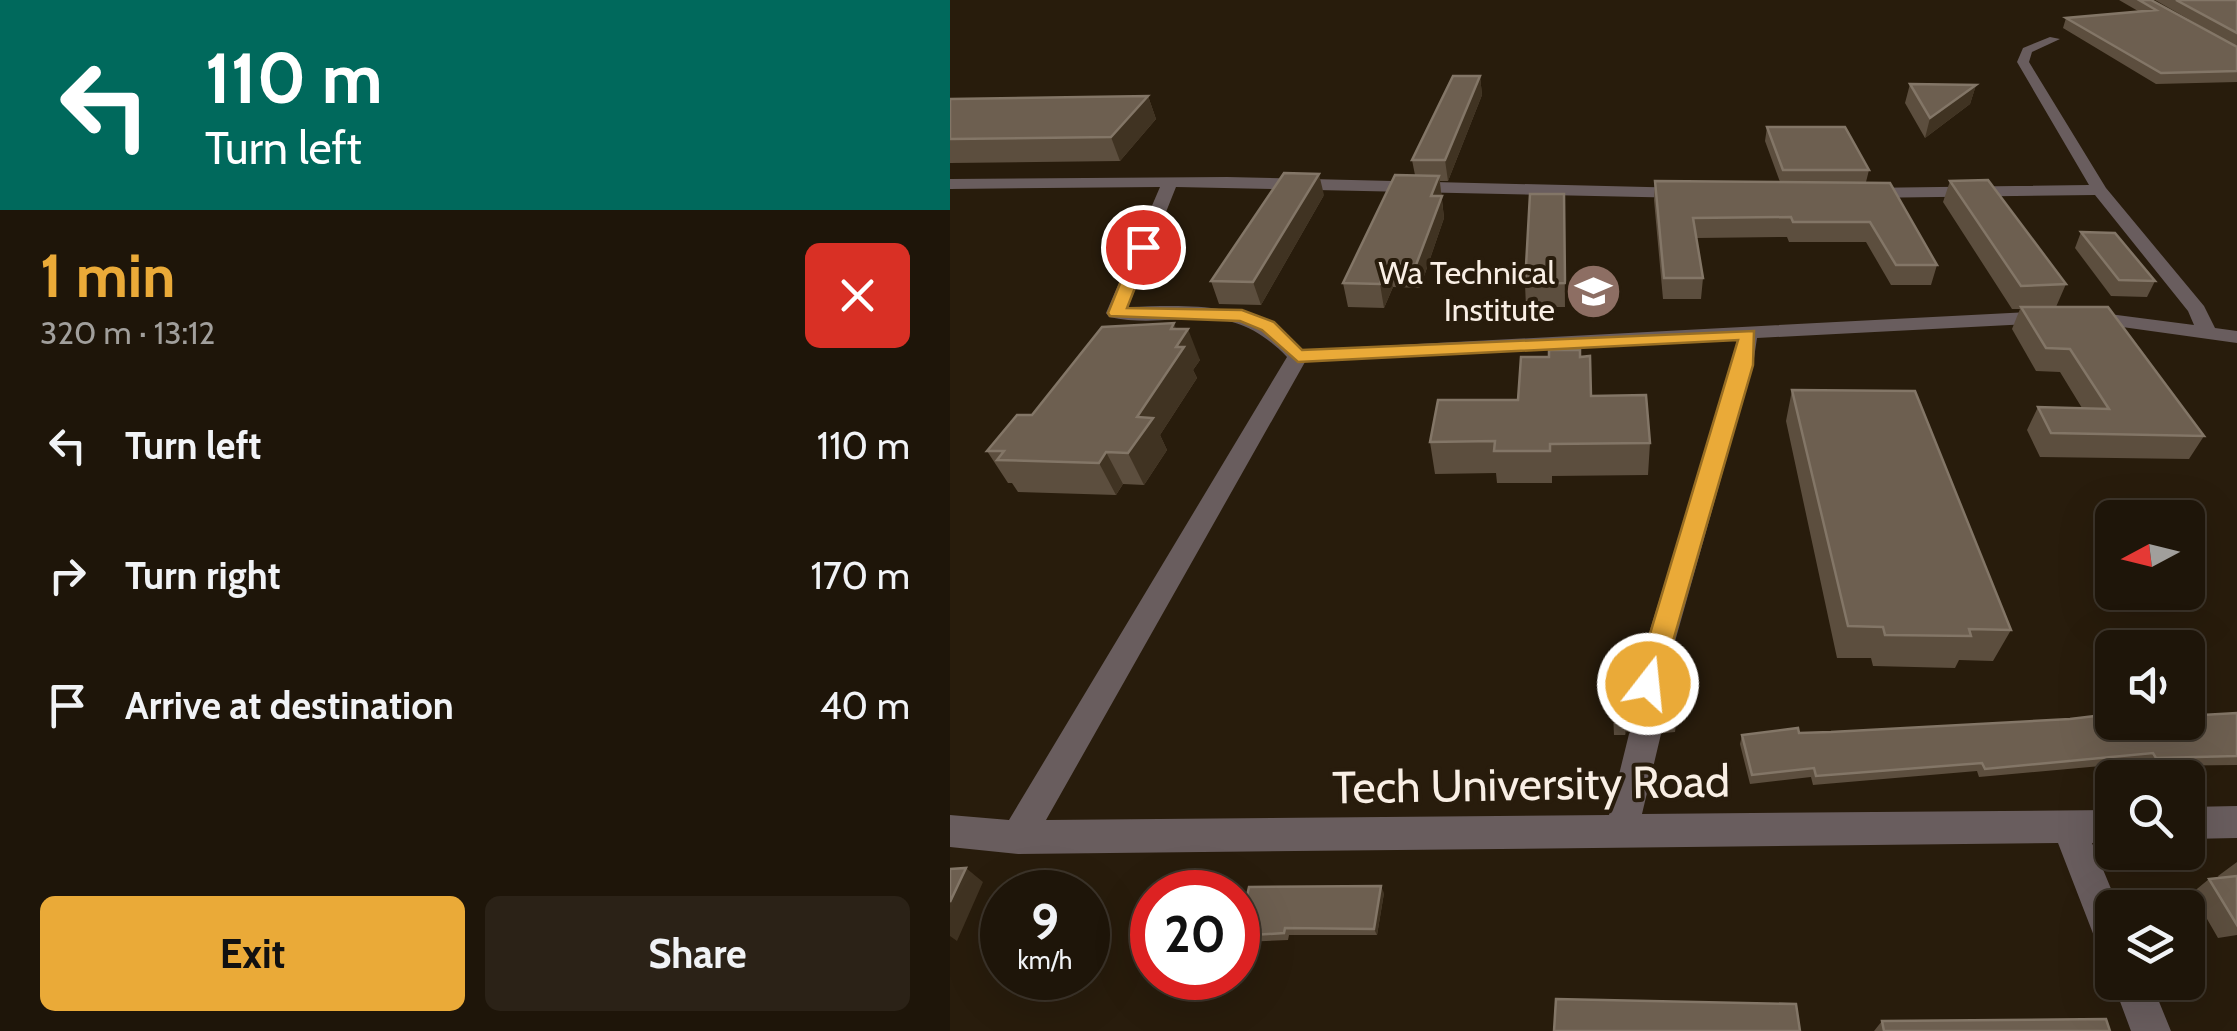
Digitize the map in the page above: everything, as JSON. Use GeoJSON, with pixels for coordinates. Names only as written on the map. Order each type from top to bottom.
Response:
{"type":"FeatureCollection","features":[{"type":"Feature","properties":{"kind":"street"},"geometry":{"type":"LineString","coordinates":[[2054,39],[2026,50],[2023,62],[2099,190],[2197,310],[2207,332]]}},
{"type":"Feature","properties":{"kind":"street"},"geometry":{"type":"LineString","coordinates":[[950,184],[1170,182],[1700,194]]}},
{"type":"Feature","properties":{"kind":"street"},"geometry":{"type":"LineString","coordinates":[[1170,182],[1116,313],[1242,316],[1268,326],[1298,356],[2074,316],[2237,338]]}},
{"type":"Feature","properties":{"kind":"street"},"geometry":{"type":"LineString","coordinates":[[1850,194],[2099,190]]}},
{"type":"Feature","properties":{"kind":"street"},"geometry":{"type":"LineString","coordinates":[[1648,684],[1743,365],[1748,334]]}},
{"type":"Feature","properties":{"kind":"street"},"geometry":{"type":"LineString","coordinates":[[1018,838],[1298,356]]}},
{"type":"Feature","properties":{"kind":"street"},"geometry":{"type":"LineString","coordinates":[[1622,830],[1646,734]]}},
{"type":"Feature","properties":{"kind":"street"},"geometry":{"type":"LineString","coordinates":[[2205,823],[2237,822]]}},
{"type":"Feature","properties":{"kind":"street","name":"Tech University Road"},"geometry":{"type":"LineString","coordinates":[[950,831],[1018,838],[2095,827]]}},
{"type":"Feature","properties":{"kind":"street"},"geometry":{"type":"LineString","coordinates":[[2069,828],[2095,893]]}},
{"type":"Feature","properties":{"kind":"street"},"geometry":{"type":"LineString","coordinates":[[2138,1000],[2151,1031]]}},
{"type":"Feature","properties":{"kind":"building"},"geometry":{"type":"Polygon","coordinates":[[[2139,0],[2151,0],[2237,47],[2237,71],[2161,73],[2066,18],[2156,10],[2139,0]]]}},
{"type":"Feature","properties":{"kind":"building"},"geometry":{"type":"Polygon","coordinates":[[[2176,0],[2237,0],[2237,33],[2176,0]]]}},
{"type":"Feature","properties":{"kind":"building"},"geometry":{"type":"Polygon","coordinates":[[[1453,76],[1480,76],[1445,160],[1412,160],[1453,76]]]}},
{"type":"Feature","properties":{"kind":"building"},"geometry":{"type":"Polygon","coordinates":[[[1910,84],[1976,85],[1930,118],[1910,84]]]}},
{"type":"Feature","properties":{"kind":"building"},"geometry":{"type":"Polygon","coordinates":[[[1148,96],[1111,137],[950,139],[950,99],[1148,96]]]}},
{"type":"Feature","properties":{"kind":"building"},"geometry":{"type":"Polygon","coordinates":[[[1767,127],[1845,127],[1869,170],[1783,170],[1767,127]]]}},
{"type":"Feature","properties":{"kind":"building"},"geometry":{"type":"Polygon","coordinates":[[[1284,173],[1319,174],[1253,282],[1211,281],[1284,173]]]}},
{"type":"Feature","properties":{"kind":"building"},"geometry":{"type":"Polygon","coordinates":[[[1395,175],[1439,176],[1431,196],[1442,196],[1416,265],[1388,264],[1380,284],[1343,283],[1395,175]]]}},
{"type":"Feature","properties":{"kind":"building"},"geometry":{"type":"Polygon","coordinates":[[[1988,180],[2066,284],[2021,286],[1950,181],[1988,180]]]}},
{"type":"Feature","properties":{"kind":"building"},"geometry":{"type":"Polygon","coordinates":[[[1655,181],[1890,183],[1937,265],[1896,265],[1870,222],[1793,222],[1791,217],[1693,218],[1703,278],[1664,278],[1655,181]]]}},
{"type":"Feature","properties":{"kind":"building"},"geometry":{"type":"Polygon","coordinates":[[[1530,194],[1564,194],[1565,283],[1525,284],[1530,194]]]}},
{"type":"Feature","properties":{"kind":"building"},"geometry":{"type":"Polygon","coordinates":[[[2081,232],[2115,233],[2155,281],[2119,280],[2081,232]]]}},
{"type":"Feature","properties":{"kind":"building"},"geometry":{"type":"Polygon","coordinates":[[[2021,307],[2108,307],[2204,436],[2051,433],[2038,407],[2109,409],[2070,349],[2046,348],[2021,307]]]}},
{"type":"Feature","properties":{"kind":"building"},"geometry":{"type":"Polygon","coordinates":[[[1174,323],[1171,329],[1188,329],[1176,347],[1184,347],[1137,417],[1153,418],[1128,453],[1106,452],[1099,463],[997,460],[1004,451],[987,451],[1017,415],[1032,415],[1102,327],[1174,323]]]}},
{"type":"Feature","properties":{"kind":"building"},"geometry":{"type":"Polygon","coordinates":[[[1549,350],[1580,350],[1580,357],[1590,356],[1591,396],[1646,395],[1650,443],[1550,444],[1550,451],[1494,451],[1495,441],[1430,442],[1438,400],[1518,400],[1521,357],[1549,357],[1549,350]]]}},
{"type":"Feature","properties":{"kind":"building"},"geometry":{"type":"Polygon","coordinates":[[[1792,390],[1915,391],[2011,630],[1969,629],[1971,636],[1885,635],[1883,627],[1848,626],[1792,390]]]}},
{"type":"Feature","properties":{"kind":"building"},"geometry":{"type":"Polygon","coordinates":[[[1670,667],[1677,716],[1666,717],[1659,704],[1645,700],[1632,706],[1626,718],[1615,719],[1611,669],[1630,669],[1637,680],[1651,684],[1662,680],[1670,667]]]}},
{"type":"Feature","properties":{"kind":"building"},"geometry":{"type":"Polygon","coordinates":[[[2237,713],[2237,756],[2156,758],[2153,753],[1985,769],[1982,763],[1816,776],[1814,768],[1752,775],[1742,735],[1798,728],[1799,733],[1831,732],[2095,716],[2095,740],[2205,740],[2205,715],[2237,713]]]}},
{"type":"Feature","properties":{"kind":"building"},"geometry":{"type":"Polygon","coordinates":[[[966,868],[950,902],[950,869],[966,868]]]}},
{"type":"Feature","properties":{"kind":"building"},"geometry":{"type":"Polygon","coordinates":[[[2237,876],[2237,925],[2209,879],[2237,876]]]}},
{"type":"Feature","properties":{"kind":"building"},"geometry":{"type":"Polygon","coordinates":[[[1381,886],[1374,929],[1285,928],[1284,933],[1260,935],[1260,887],[1381,886]]]}},
{"type":"Feature","properties":{"kind":"building"},"geometry":{"type":"Polygon","coordinates":[[[1556,999],[1796,1004],[1800,1031],[1554,1031],[1556,999]]]}},
{"type":"Feature","properties":{"kind":"building"},"geometry":{"type":"Polygon","coordinates":[[[2106,1019],[2110,1031],[1884,1031],[1882,1021],[2106,1019]]]}},
{"type":"Feature","properties":{"kind":"place","name":"Wa Technical Institute"},"geometry":{"type":"Point","coordinates":[1594,291]}},
{"type":"Feature","properties":{"kind":"route"},"geometry":{"type":"LineString","coordinates":[[1143,247],[1116,313],[1213,312],[1242,316],[1268,326],[1298,356],[1340,357],[1748,334],[1743,365],[1648,684]]}}]}
